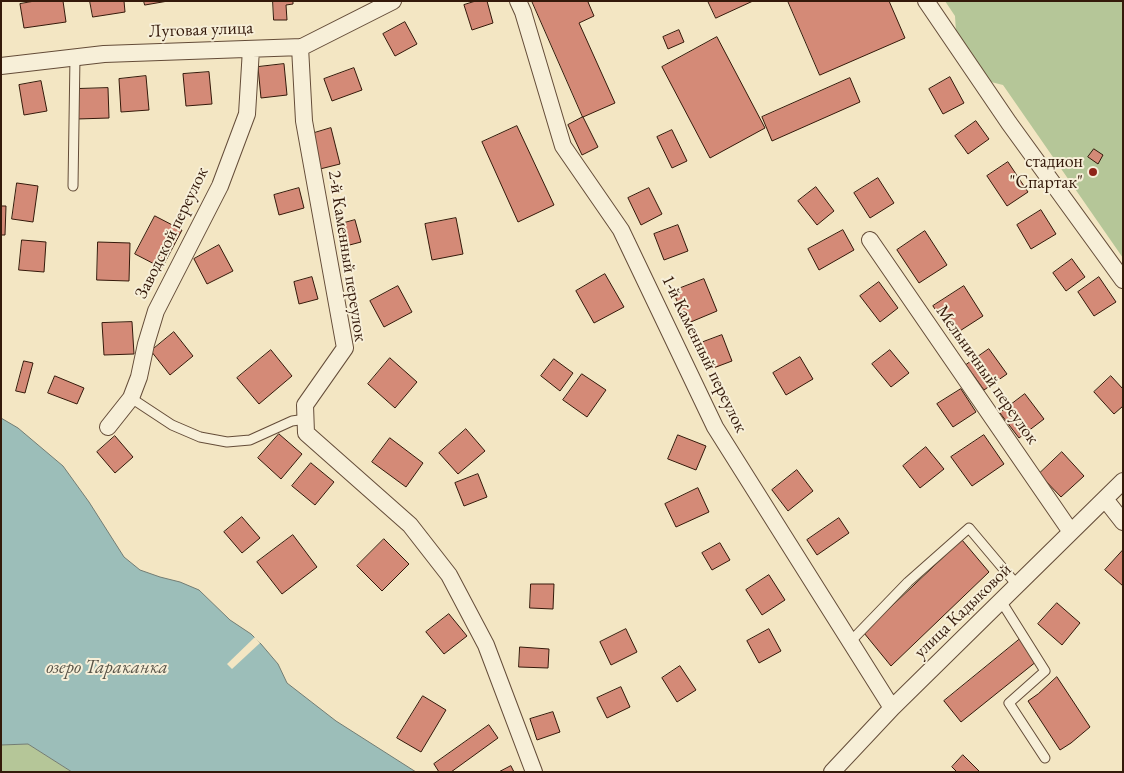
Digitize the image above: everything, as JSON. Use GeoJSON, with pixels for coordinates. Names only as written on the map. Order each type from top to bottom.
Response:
{"type":"FeatureCollection","features":[{"type":"Feature","properties":{"kind":"street","name":"Луговая улица"},"geometry":{"type":"LineString","coordinates":[[1,66],[104,54],[300,47],[392,1]]}},
{"type":"Feature","properties":{"kind":"street","name":"1-й Каменный переулок"},"geometry":{"type":"LineString","coordinates":[[518,1],[523,12],[563,146],[621,230],[715,427],[892,708]]}},
{"type":"Feature","properties":{"kind":"street"},"geometry":{"type":"LineString","coordinates":[[926,1],[1009,123],[1123,280]]}},
{"type":"Feature","properties":{"kind":"street","name":"2-й Каменный переулок"},"geometry":{"type":"LineString","coordinates":[[300,47],[304,121],[345,348],[305,405],[306,419]]}},
{"type":"Feature","properties":{"kind":"street","name":"Заводской переулок"},"geometry":{"type":"LineString","coordinates":[[108,427],[131,398],[139,377],[156,311],[220,186],[247,114],[251,49]]}},
{"type":"Feature","properties":{"kind":"street","name":"Мельничный переулок"},"geometry":{"type":"LineString","coordinates":[[870,240],[1071,532]]}},
{"type":"Feature","properties":{"kind":"street"},"geometry":{"type":"LineString","coordinates":[[306,419],[306,433],[410,525],[449,575],[486,645],[534,772]]}},
{"type":"Feature","properties":{"kind":"street","name":"улица Кадыковой"},"geometry":{"type":"LineString","coordinates":[[832,772],[892,708],[1123,480]]}},
{"type":"Feature","properties":{"kind":"street"},"geometry":{"type":"LineString","coordinates":[[1105,499],[1123,522]]}},
{"type":"Feature","properties":{"kind":"lane"},"geometry":{"type":"LineString","coordinates":[[73,186],[75,57]]}},
{"type":"Feature","properties":{"kind":"lane"},"geometry":{"type":"LineString","coordinates":[[131,398],[172,425],[200,437],[227,442],[250,440],[292,421],[306,419]]}},
{"type":"Feature","properties":{"kind":"lane"},"geometry":{"type":"LineString","coordinates":[[850,642],[908,582],[969,528],[1018,585]]}},
{"type":"Feature","properties":{"kind":"lane"},"geometry":{"type":"LineString","coordinates":[[1001,601],[1045,671],[1009,702],[1045,758]]}},
{"type":"Feature","properties":{"kind":"green space","name":"стадион \"Спартак\""},"geometry":{"type":"Polygon","coordinates":[[[945,1],[1123,1],[1123,258],[1003,85],[991,82],[956,32],[955,16],[945,1]]]}},
{"type":"Feature","properties":{"kind":"green space"},"geometry":{"type":"Polygon","coordinates":[[[28,744],[72,772],[1,772],[1,745],[28,744]]]}},
{"type":"Feature","properties":{"kind":"water","name":"озеро Тараканка"},"geometry":{"type":"Polygon","coordinates":[[[1,418],[18,428],[63,466],[89,502],[124,557],[140,570],[199,590],[230,620],[251,634],[261,644],[278,664],[287,683],[336,721],[416,772],[72,772],[28,744],[1,745],[1,418]]]}},
{"type":"Feature","properties":{"kind":"pier"},"geometry":{"type":"Polygon","coordinates":[[[255,637],[260,643],[232,669],[227,664],[255,637]]]}},
{"type":"Feature","properties":{"kind":"building"},"geometry":{"type":"Polygon","coordinates":[[[35,1],[63,1],[66,22],[24,28],[20,4],[35,1]]]}},
{"type":"Feature","properties":{"kind":"building"},"geometry":{"type":"Polygon","coordinates":[[[90,1],[124,1],[125,12],[93,17],[90,1]]]}},
{"type":"Feature","properties":{"kind":"building"},"geometry":{"type":"Polygon","coordinates":[[[144,1],[168,1],[145,5],[144,1]]]}},
{"type":"Feature","properties":{"kind":"building"},"geometry":{"type":"Polygon","coordinates":[[[273,1],[293,1],[293,4],[286,5],[287,20],[274,20],[273,1]]]}},
{"type":"Feature","properties":{"kind":"building"},"geometry":{"type":"Polygon","coordinates":[[[476,1],[487,1],[493,23],[472,30],[464,5],[476,1]]]}},
{"type":"Feature","properties":{"kind":"building"},"geometry":{"type":"Polygon","coordinates":[[[532,1],[590,1],[588,2],[594,16],[579,23],[615,103],[583,117],[532,1]]]}},
{"type":"Feature","properties":{"kind":"building"},"geometry":{"type":"Polygon","coordinates":[[[708,1],[753,1],[716,18],[708,1]]]}},
{"type":"Feature","properties":{"kind":"building"},"geometry":{"type":"Polygon","coordinates":[[[788,1],[889,1],[905,38],[820,75],[788,1]]]}},
{"type":"Feature","properties":{"kind":"building"},"geometry":{"type":"Polygon","coordinates":[[[405,22],[417,44],[395,56],[383,34],[405,22]]]}},
{"type":"Feature","properties":{"kind":"building"},"geometry":{"type":"Polygon","coordinates":[[[679,30],[684,42],[668,49],[663,37],[679,30]]]}},
{"type":"Feature","properties":{"kind":"building"},"geometry":{"type":"Polygon","coordinates":[[[717,37],[765,128],[710,158],[662,67],[717,37]]]}},
{"type":"Feature","properties":{"kind":"building"},"geometry":{"type":"Polygon","coordinates":[[[284,64],[287,95],[261,98],[258,67],[284,64]]]}},
{"type":"Feature","properties":{"kind":"building"},"geometry":{"type":"Polygon","coordinates":[[[354,68],[362,90],[332,101],[324,79],[354,68]]]}},
{"type":"Feature","properties":{"kind":"building"},"geometry":{"type":"Polygon","coordinates":[[[209,72],[212,104],[186,106],[183,74],[209,72]]]}},
{"type":"Feature","properties":{"kind":"building"},"geometry":{"type":"Polygon","coordinates":[[[146,76],[149,110],[121,112],[119,79],[146,76]]]}},
{"type":"Feature","properties":{"kind":"building"},"geometry":{"type":"Polygon","coordinates":[[[950,77],[964,103],[943,114],[929,89],[950,77]]]}},
{"type":"Feature","properties":{"kind":"building"},"geometry":{"type":"Polygon","coordinates":[[[850,78],[860,102],[772,141],[762,117],[850,78]]]}},
{"type":"Feature","properties":{"kind":"building"},"geometry":{"type":"Polygon","coordinates":[[[41,81],[47,111],[24,115],[19,85],[41,81]]]}},
{"type":"Feature","properties":{"kind":"building"},"geometry":{"type":"Polygon","coordinates":[[[108,88],[109,118],[77,119],[76,89],[108,88]]]}},
{"type":"Feature","properties":{"kind":"building"},"geometry":{"type":"Polygon","coordinates":[[[583,117],[598,147],[582,155],[568,125],[583,117]]]}},
{"type":"Feature","properties":{"kind":"building"},"geometry":{"type":"Polygon","coordinates":[[[976,121],[989,139],[968,154],[955,136],[976,121]]]}},
{"type":"Feature","properties":{"kind":"building"},"geometry":{"type":"Polygon","coordinates":[[[517,126],[554,205],[518,222],[482,142],[517,126]]]}},
{"type":"Feature","properties":{"kind":"building"},"geometry":{"type":"Polygon","coordinates":[[[331,128],[340,164],[320,169],[311,134],[331,128]]]}},
{"type":"Feature","properties":{"kind":"building"},"geometry":{"type":"Polygon","coordinates":[[[672,130],[687,161],[672,168],[657,137],[672,130]]]}},
{"type":"Feature","properties":{"kind":"building"},"geometry":{"type":"Polygon","coordinates":[[[1094,149],[1103,155],[1098,164],[1088,157],[1094,149]]]}},
{"type":"Feature","properties":{"kind":"building"},"geometry":{"type":"Polygon","coordinates":[[[1008,162],[1028,192],[1007,206],[987,176],[1008,162]]]}},
{"type":"Feature","properties":{"kind":"building"},"geometry":{"type":"Polygon","coordinates":[[[878,178],[894,203],[870,218],[854,193],[878,178]]]}},
{"type":"Feature","properties":{"kind":"building"},"geometry":{"type":"Polygon","coordinates":[[[17,183],[38,186],[33,222],[12,219],[17,183]]]}},
{"type":"Feature","properties":{"kind":"building"},"geometry":{"type":"Polygon","coordinates":[[[816,187],[834,211],[817,225],[798,201],[816,187]]]}},
{"type":"Feature","properties":{"kind":"building"},"geometry":{"type":"Polygon","coordinates":[[[299,188],[304,208],[279,215],[274,195],[299,188]]]}},
{"type":"Feature","properties":{"kind":"building"},"geometry":{"type":"Polygon","coordinates":[[[649,188],[662,214],[641,225],[628,198],[649,188]]]}},
{"type":"Feature","properties":{"kind":"building"},"geometry":{"type":"Polygon","coordinates":[[[1,206],[6,206],[5,235],[1,235],[1,206]]]}},
{"type":"Feature","properties":{"kind":"building"},"geometry":{"type":"Polygon","coordinates":[[[1041,210],[1056,234],[1031,249],[1017,225],[1041,210]]]}},
{"type":"Feature","properties":{"kind":"building"},"geometry":{"type":"Polygon","coordinates":[[[155,216],[182,230],[162,268],[135,254],[155,216]]]}},
{"type":"Feature","properties":{"kind":"building"},"geometry":{"type":"Polygon","coordinates":[[[456,218],[463,254],[432,260],[425,224],[456,218]]]}},
{"type":"Feature","properties":{"kind":"building"},"geometry":{"type":"Polygon","coordinates":[[[355,220],[361,242],[342,247],[337,225],[355,220]]]}},
{"type":"Feature","properties":{"kind":"building"},"geometry":{"type":"Polygon","coordinates":[[[678,225],[688,251],[664,260],[654,234],[678,225]]]}},
{"type":"Feature","properties":{"kind":"building"},"geometry":{"type":"Polygon","coordinates":[[[843,230],[854,250],[819,270],[808,249],[843,230]]]}},
{"type":"Feature","properties":{"kind":"building"},"geometry":{"type":"Polygon","coordinates":[[[925,231],[947,265],[919,283],[897,250],[925,231]]]}},
{"type":"Feature","properties":{"kind":"building"},"geometry":{"type":"Polygon","coordinates":[[[22,240],[46,242],[44,272],[19,270],[22,240]]]}},
{"type":"Feature","properties":{"kind":"building"},"geometry":{"type":"Polygon","coordinates":[[[98,242],[130,243],[129,281],[97,280],[98,242]]]}},
{"type":"Feature","properties":{"kind":"building"},"geometry":{"type":"Polygon","coordinates":[[[219,245],[233,271],[207,284],[194,259],[219,245]]]}},
{"type":"Feature","properties":{"kind":"building"},"geometry":{"type":"Polygon","coordinates":[[[1072,259],[1085,277],[1066,291],[1053,273],[1072,259]]]}},
{"type":"Feature","properties":{"kind":"building"},"geometry":{"type":"Polygon","coordinates":[[[605,274],[624,307],[594,323],[576,291],[605,274]]]}},
{"type":"Feature","properties":{"kind":"building"},"geometry":{"type":"Polygon","coordinates":[[[312,277],[318,299],[299,304],[294,282],[312,277]]]}},
{"type":"Feature","properties":{"kind":"building"},"geometry":{"type":"Polygon","coordinates":[[[1099,277],[1116,302],[1094,316],[1078,292],[1099,277]]]}},
{"type":"Feature","properties":{"kind":"building"},"geometry":{"type":"Polygon","coordinates":[[[704,279],[717,311],[686,324],[673,291],[704,279]]]}},
{"type":"Feature","properties":{"kind":"building"},"geometry":{"type":"Polygon","coordinates":[[[879,282],[898,308],[880,322],[860,296],[879,282]]]}},
{"type":"Feature","properties":{"kind":"building"},"geometry":{"type":"Polygon","coordinates":[[[398,286],[412,312],[384,327],[370,301],[398,286]]]}},
{"type":"Feature","properties":{"kind":"building"},"geometry":{"type":"Polygon","coordinates":[[[964,286],[983,316],[952,336],[933,306],[964,286]]]}},
{"type":"Feature","properties":{"kind":"building"},"geometry":{"type":"Polygon","coordinates":[[[132,322],[134,354],[104,355],[102,323],[132,322]]]}},
{"type":"Feature","properties":{"kind":"building"},"geometry":{"type":"Polygon","coordinates":[[[174,332],[193,356],[170,375],[151,351],[174,332]]]}},
{"type":"Feature","properties":{"kind":"building"},"geometry":{"type":"Polygon","coordinates":[[[722,335],[732,361],[708,370],[698,344],[722,335]]]}},
{"type":"Feature","properties":{"kind":"building"},"geometry":{"type":"Polygon","coordinates":[[[989,349],[1007,374],[984,390],[966,365],[989,349]]]}},
{"type":"Feature","properties":{"kind":"building"},"geometry":{"type":"Polygon","coordinates":[[[271,350],[292,376],[259,404],[237,378],[271,350]]]}},
{"type":"Feature","properties":{"kind":"building"},"geometry":{"type":"Polygon","coordinates":[[[890,350],[909,373],[891,387],[872,364],[890,350]]]}},
{"type":"Feature","properties":{"kind":"building"},"geometry":{"type":"Polygon","coordinates":[[[800,357],[813,379],[786,395],[773,373],[800,357]]]}},
{"type":"Feature","properties":{"kind":"building"},"geometry":{"type":"Polygon","coordinates":[[[390,358],[417,382],[395,408],[368,384],[390,358]]]}},
{"type":"Feature","properties":{"kind":"building"},"geometry":{"type":"Polygon","coordinates":[[[554,359],[573,373],[560,391],[541,376],[554,359]]]}},
{"type":"Feature","properties":{"kind":"building"},"geometry":{"type":"Polygon","coordinates":[[[24,361],[33,363],[25,393],[16,391],[24,361]]]}},
{"type":"Feature","properties":{"kind":"building"},"geometry":{"type":"Polygon","coordinates":[[[582,374],[606,390],[587,417],[563,400],[582,374]]]}},
{"type":"Feature","properties":{"kind":"building"},"geometry":{"type":"Polygon","coordinates":[[[55,376],[84,388],[77,404],[48,393],[55,376]]]}},
{"type":"Feature","properties":{"kind":"building"},"geometry":{"type":"Polygon","coordinates":[[[1111,376],[1123,389],[1123,406],[1114,414],[1094,392],[1111,376]]]}},
{"type":"Feature","properties":{"kind":"building"},"geometry":{"type":"Polygon","coordinates":[[[961,389],[976,412],[953,427],[937,404],[961,389]]]}},
{"type":"Feature","properties":{"kind":"building"},"geometry":{"type":"Polygon","coordinates":[[[1025,394],[1044,419],[1019,438],[1000,413],[1025,394]]]}},
{"type":"Feature","properties":{"kind":"building"},"geometry":{"type":"Polygon","coordinates":[[[466,429],[485,451],[458,474],[439,453],[466,429]]]}},
{"type":"Feature","properties":{"kind":"building"},"geometry":{"type":"Polygon","coordinates":[[[279,434],[302,454],[281,479],[258,458],[279,434]]]}},
{"type":"Feature","properties":{"kind":"building"},"geometry":{"type":"Polygon","coordinates":[[[678,435],[706,446],[696,470],[668,459],[678,435]]]}},
{"type":"Feature","properties":{"kind":"building"},"geometry":{"type":"Polygon","coordinates":[[[984,435],[1004,464],[972,486],[951,457],[984,435]]]}},
{"type":"Feature","properties":{"kind":"building"},"geometry":{"type":"Polygon","coordinates":[[[115,436],[133,457],[115,473],[97,452],[115,436]]]}},
{"type":"Feature","properties":{"kind":"building"},"geometry":{"type":"Polygon","coordinates":[[[390,438],[423,463],[406,487],[372,462],[390,438]]]}},
{"type":"Feature","properties":{"kind":"building"},"geometry":{"type":"Polygon","coordinates":[[[926,447],[944,469],[920,488],[903,466],[926,447]]]}},
{"type":"Feature","properties":{"kind":"building"},"geometry":{"type":"Polygon","coordinates":[[[1062,452],[1084,476],[1061,497],[1039,474],[1062,452]]]}},
{"type":"Feature","properties":{"kind":"building"},"geometry":{"type":"Polygon","coordinates":[[[311,463],[334,482],[315,505],[292,486],[311,463]]]}},
{"type":"Feature","properties":{"kind":"building"},"geometry":{"type":"Polygon","coordinates":[[[797,470],[813,491],[788,511],[772,490],[797,470]]]}},
{"type":"Feature","properties":{"kind":"building"},"geometry":{"type":"Polygon","coordinates":[[[478,474],[487,497],[464,506],[455,483],[478,474]]]}},
{"type":"Feature","properties":{"kind":"building"},"geometry":{"type":"Polygon","coordinates":[[[698,488],[709,512],[676,527],[665,504],[698,488]]]}},
{"type":"Feature","properties":{"kind":"building"},"geometry":{"type":"Polygon","coordinates":[[[242,517],[260,538],[242,553],[224,532],[242,517]]]}},
{"type":"Feature","properties":{"kind":"building"},"geometry":{"type":"Polygon","coordinates":[[[839,518],[849,533],[817,555],[807,540],[839,518]]]}},
{"type":"Feature","properties":{"kind":"building"},"geometry":{"type":"Polygon","coordinates":[[[293,535],[317,567],[282,594],[257,562],[293,535]]]}},
{"type":"Feature","properties":{"kind":"building"},"geometry":{"type":"Polygon","coordinates":[[[384,539],[409,564],[382,591],[357,566],[384,539]]]}},
{"type":"Feature","properties":{"kind":"building"},"geometry":{"type":"Polygon","coordinates":[[[962,540],[989,572],[891,666],[864,633],[962,540]]]}},
{"type":"Feature","properties":{"kind":"building"},"geometry":{"type":"Polygon","coordinates":[[[720,543],[730,560],[712,570],[702,553],[720,543]]]}},
{"type":"Feature","properties":{"kind":"building"},"geometry":{"type":"Polygon","coordinates":[[[1123,550],[1123,586],[1105,570],[1123,550]]]}},
{"type":"Feature","properties":{"kind":"building"},"geometry":{"type":"Polygon","coordinates":[[[769,575],[785,600],[762,615],[746,590],[769,575]]]}},
{"type":"Feature","properties":{"kind":"building"},"geometry":{"type":"Polygon","coordinates":[[[531,584],[554,584],[553,609],[530,608],[531,584]]]}},
{"type":"Feature","properties":{"kind":"building"},"geometry":{"type":"Polygon","coordinates":[[[1057,603],[1080,623],[1062,645],[1038,624],[1057,603]]]}},
{"type":"Feature","properties":{"kind":"building"},"geometry":{"type":"Polygon","coordinates":[[[449,614],[467,636],[444,654],[426,632],[449,614]]]}},
{"type":"Feature","properties":{"kind":"building"},"geometry":{"type":"Polygon","coordinates":[[[626,629],[637,652],[611,665],[600,642],[626,629]]]}},
{"type":"Feature","properties":{"kind":"building"},"geometry":{"type":"Polygon","coordinates":[[[769,629],[781,651],[759,663],[747,641],[769,629]]]}},
{"type":"Feature","properties":{"kind":"building"},"geometry":{"type":"Polygon","coordinates":[[[1020,639],[1037,661],[961,722],[944,701],[1020,639]]]}},
{"type":"Feature","properties":{"kind":"building"},"geometry":{"type":"Polygon","coordinates":[[[520,647],[549,649],[548,668],[519,667],[520,647]]]}},
{"type":"Feature","properties":{"kind":"building"},"geometry":{"type":"Polygon","coordinates":[[[680,666],[696,690],[677,702],[662,678],[680,666]]]}},
{"type":"Feature","properties":{"kind":"building"},"geometry":{"type":"Polygon","coordinates":[[[1057,677],[1090,727],[1060,750],[1028,701],[1057,677]]]}},
{"type":"Feature","properties":{"kind":"building"},"geometry":{"type":"Polygon","coordinates":[[[621,687],[630,707],[607,718],[597,698],[621,687]]]}},
{"type":"Feature","properties":{"kind":"building"},"geometry":{"type":"Polygon","coordinates":[[[423,696],[446,710],[421,752],[397,738],[423,696]]]}},
{"type":"Feature","properties":{"kind":"building"},"geometry":{"type":"Polygon","coordinates":[[[553,712],[560,732],[537,740],[530,719],[553,712]]]}},
{"type":"Feature","properties":{"kind":"building"},"geometry":{"type":"Polygon","coordinates":[[[489,725],[498,738],[451,772],[439,772],[434,764],[489,725]]]}},
{"type":"Feature","properties":{"kind":"building"},"geometry":{"type":"Polygon","coordinates":[[[963,755],[980,772],[957,772],[952,767],[963,755]]]}},
{"type":"Feature","properties":{"kind":"building"},"geometry":{"type":"Polygon","coordinates":[[[511,766],[514,772],[499,772],[511,766]]]}},
{"type":"Feature","properties":{"kind":"place","name":"стадион \"Спартак\""},"geometry":{"type":"Point","coordinates":[1093,172]}}]}
